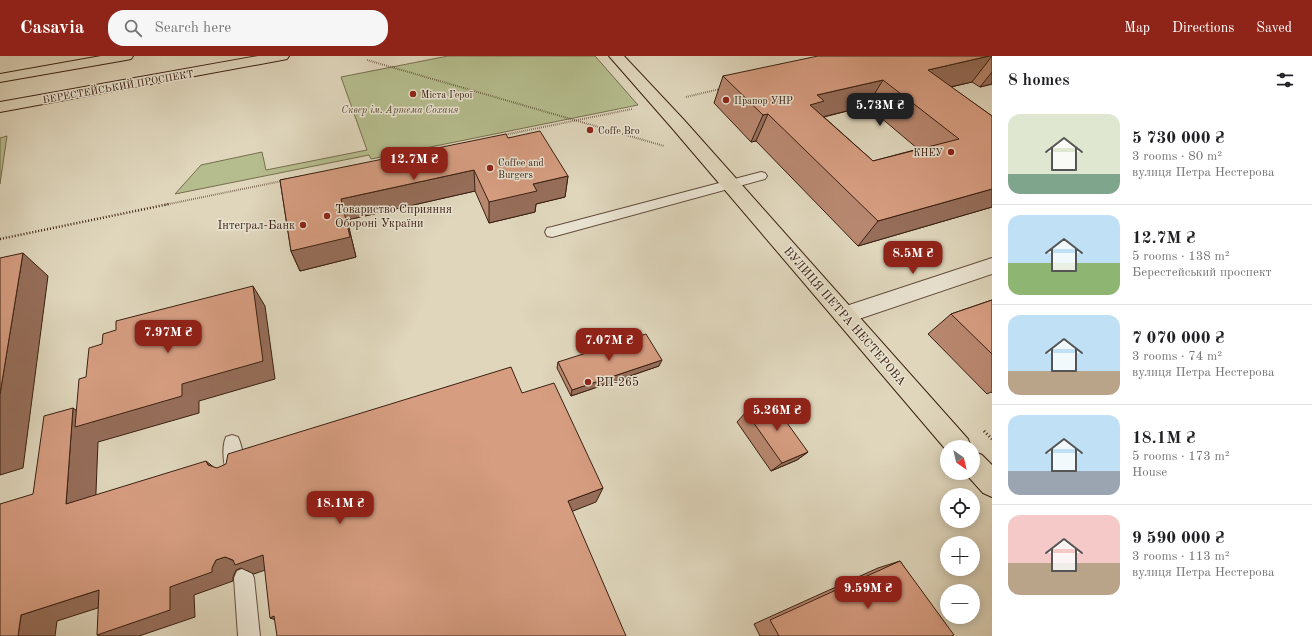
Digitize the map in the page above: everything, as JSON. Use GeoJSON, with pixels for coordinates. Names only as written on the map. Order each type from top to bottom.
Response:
{"type":"FeatureCollection","features":[{"type":"Feature","properties":{"kind":"main road"},"geometry":{"type":"LineString","coordinates":[[0,78],[126,56]]}},
{"type":"Feature","properties":{"kind":"main road","name":"БЕРЕСТЕЙСЬКИЙ ПРОСПЕКТ"},"geometry":{"type":"LineString","coordinates":[[0,107],[282,56]]}},
{"type":"Feature","properties":{"kind":"main road","name":"ВУЛИЦЯ ПЕТРА НЕСТЕРОВА"},"geometry":{"type":"LineString","coordinates":[[616,56],[660,104],[953,440]]}},
{"type":"Feature","properties":{"kind":"main road"},"geometry":{"type":"LineString","coordinates":[[980,471],[992,484]]}},
{"type":"Feature","properties":{"kind":"street"},"geometry":{"type":"LineString","coordinates":[[844,315],[992,266]]}},
{"type":"Feature","properties":{"kind":"lane"},"geometry":{"type":"LineString","coordinates":[[552,232],[761,176]]}},
{"type":"Feature","properties":{"kind":"lane"},"geometry":{"type":"LineString","coordinates":[[232,443],[235,473]]}},
{"type":"Feature","properties":{"kind":"lane"},"geometry":{"type":"LineString","coordinates":[[244,578],[249,636]]}},
{"type":"Feature","properties":{"kind":"path"},"geometry":{"type":"LineString","coordinates":[[367,60],[667,146]]}},
{"type":"Feature","properties":{"kind":"path"},"geometry":{"type":"LineString","coordinates":[[501,136],[660,104],[727,88]]}},
{"type":"Feature","properties":{"kind":"path"},"geometry":{"type":"LineString","coordinates":[[517,132],[522,137]]}},
{"type":"Feature","properties":{"kind":"path"},"geometry":{"type":"LineString","coordinates":[[0,239],[282,181]]}},
{"type":"Feature","properties":{"kind":"green space","name":"Сквер ім. Артема Соханя"},"geometry":{"type":"Polygon","coordinates":[[[448,56],[595,56],[638,105],[371,159],[369,155],[175,194],[201,165],[262,152],[266,170],[367,150],[341,77],[448,56]]]}},
{"type":"Feature","properties":{"kind":"green space"},"geometry":{"type":"Polygon","coordinates":[[[7,136],[0,184],[0,138],[7,136]]]}},
{"type":"Feature","properties":{"kind":"building"},"geometry":{"type":"Polygon","coordinates":[[[818,56],[989,56],[928,70],[992,116],[992,189],[878,221],[768,114],[763,115],[723,76],[818,56]],[[883,80],[817,95],[824,101],[810,105],[873,161],[959,139],[883,80]]]}},
{"type":"Feature","properties":{"kind":"building"},"geometry":{"type":"Polygon","coordinates":[[[540,131],[568,176],[533,184],[537,191],[489,202],[474,170],[341,199],[350,237],[291,251],[280,180],[506,134],[508,138],[540,131]]]}},
{"type":"Feature","properties":{"kind":"building"},"geometry":{"type":"Polygon","coordinates":[[[23,253],[0,394],[0,258],[23,253]]]}},
{"type":"Feature","properties":{"kind":"building"},"geometry":{"type":"Polygon","coordinates":[[[253,286],[263,361],[182,384],[182,396],[75,427],[79,379],[86,377],[89,348],[102,344],[103,334],[116,330],[116,321],[253,286]]]}},
{"type":"Feature","properties":{"kind":"building"},"geometry":{"type":"Polygon","coordinates":[[[992,300],[992,354],[951,314],[992,300]]]}},
{"type":"Feature","properties":{"kind":"building","name":"РП-265"},"geometry":{"type":"Polygon","coordinates":[[[646,334],[662,360],[572,390],[558,362],[646,334]]]}},
{"type":"Feature","properties":{"kind":"building"},"geometry":{"type":"Polygon","coordinates":[[[511,367],[522,393],[554,383],[603,488],[568,501],[626,636],[277,636],[274,616],[270,618],[263,555],[235,565],[233,560],[225,557],[216,560],[212,568],[212,572],[170,587],[170,610],[97,635],[99,590],[21,615],[18,636],[0,636],[0,504],[33,494],[44,416],[73,408],[66,504],[206,461],[208,465],[217,468],[226,464],[228,454],[511,367]]]}},
{"type":"Feature","properties":{"kind":"building"},"geometry":{"type":"Polygon","coordinates":[[[772,402],[808,452],[782,463],[746,412],[772,402]]]}},
{"type":"Feature","properties":{"kind":"building"},"geometry":{"type":"Polygon","coordinates":[[[900,561],[940,616],[940,624],[946,624],[954,635],[779,636],[770,620],[900,561]]]}},
{"type":"Feature","properties":{"kind":"place","name":"Міста Герої"},"geometry":{"type":"Point","coordinates":[413,94]}},
{"type":"Feature","properties":{"kind":"place","name":"Прапор УНР"},"geometry":{"type":"Point","coordinates":[726,100]}},
{"type":"Feature","properties":{"kind":"place","name":"Coffe Bro"},"geometry":{"type":"Point","coordinates":[590,130]}},
{"type":"Feature","properties":{"kind":"place","name":"КНЕУ"},"geometry":{"type":"Point","coordinates":[951,152]}},
{"type":"Feature","properties":{"kind":"place","name":"Coffee and Burgers"},"geometry":{"type":"Point","coordinates":[490,168]}},
{"type":"Feature","properties":{"kind":"place","name":"Товариство Сприяння Обороні України"},"geometry":{"type":"Point","coordinates":[327,216]}},
{"type":"Feature","properties":{"kind":"place","name":"Інтеграл-Банк"},"geometry":{"type":"Point","coordinates":[303,225]}},
{"type":"Feature","properties":{"kind":"place","name":"РП-265"},"geometry":{"type":"Point","coordinates":[588,382]}}]}
